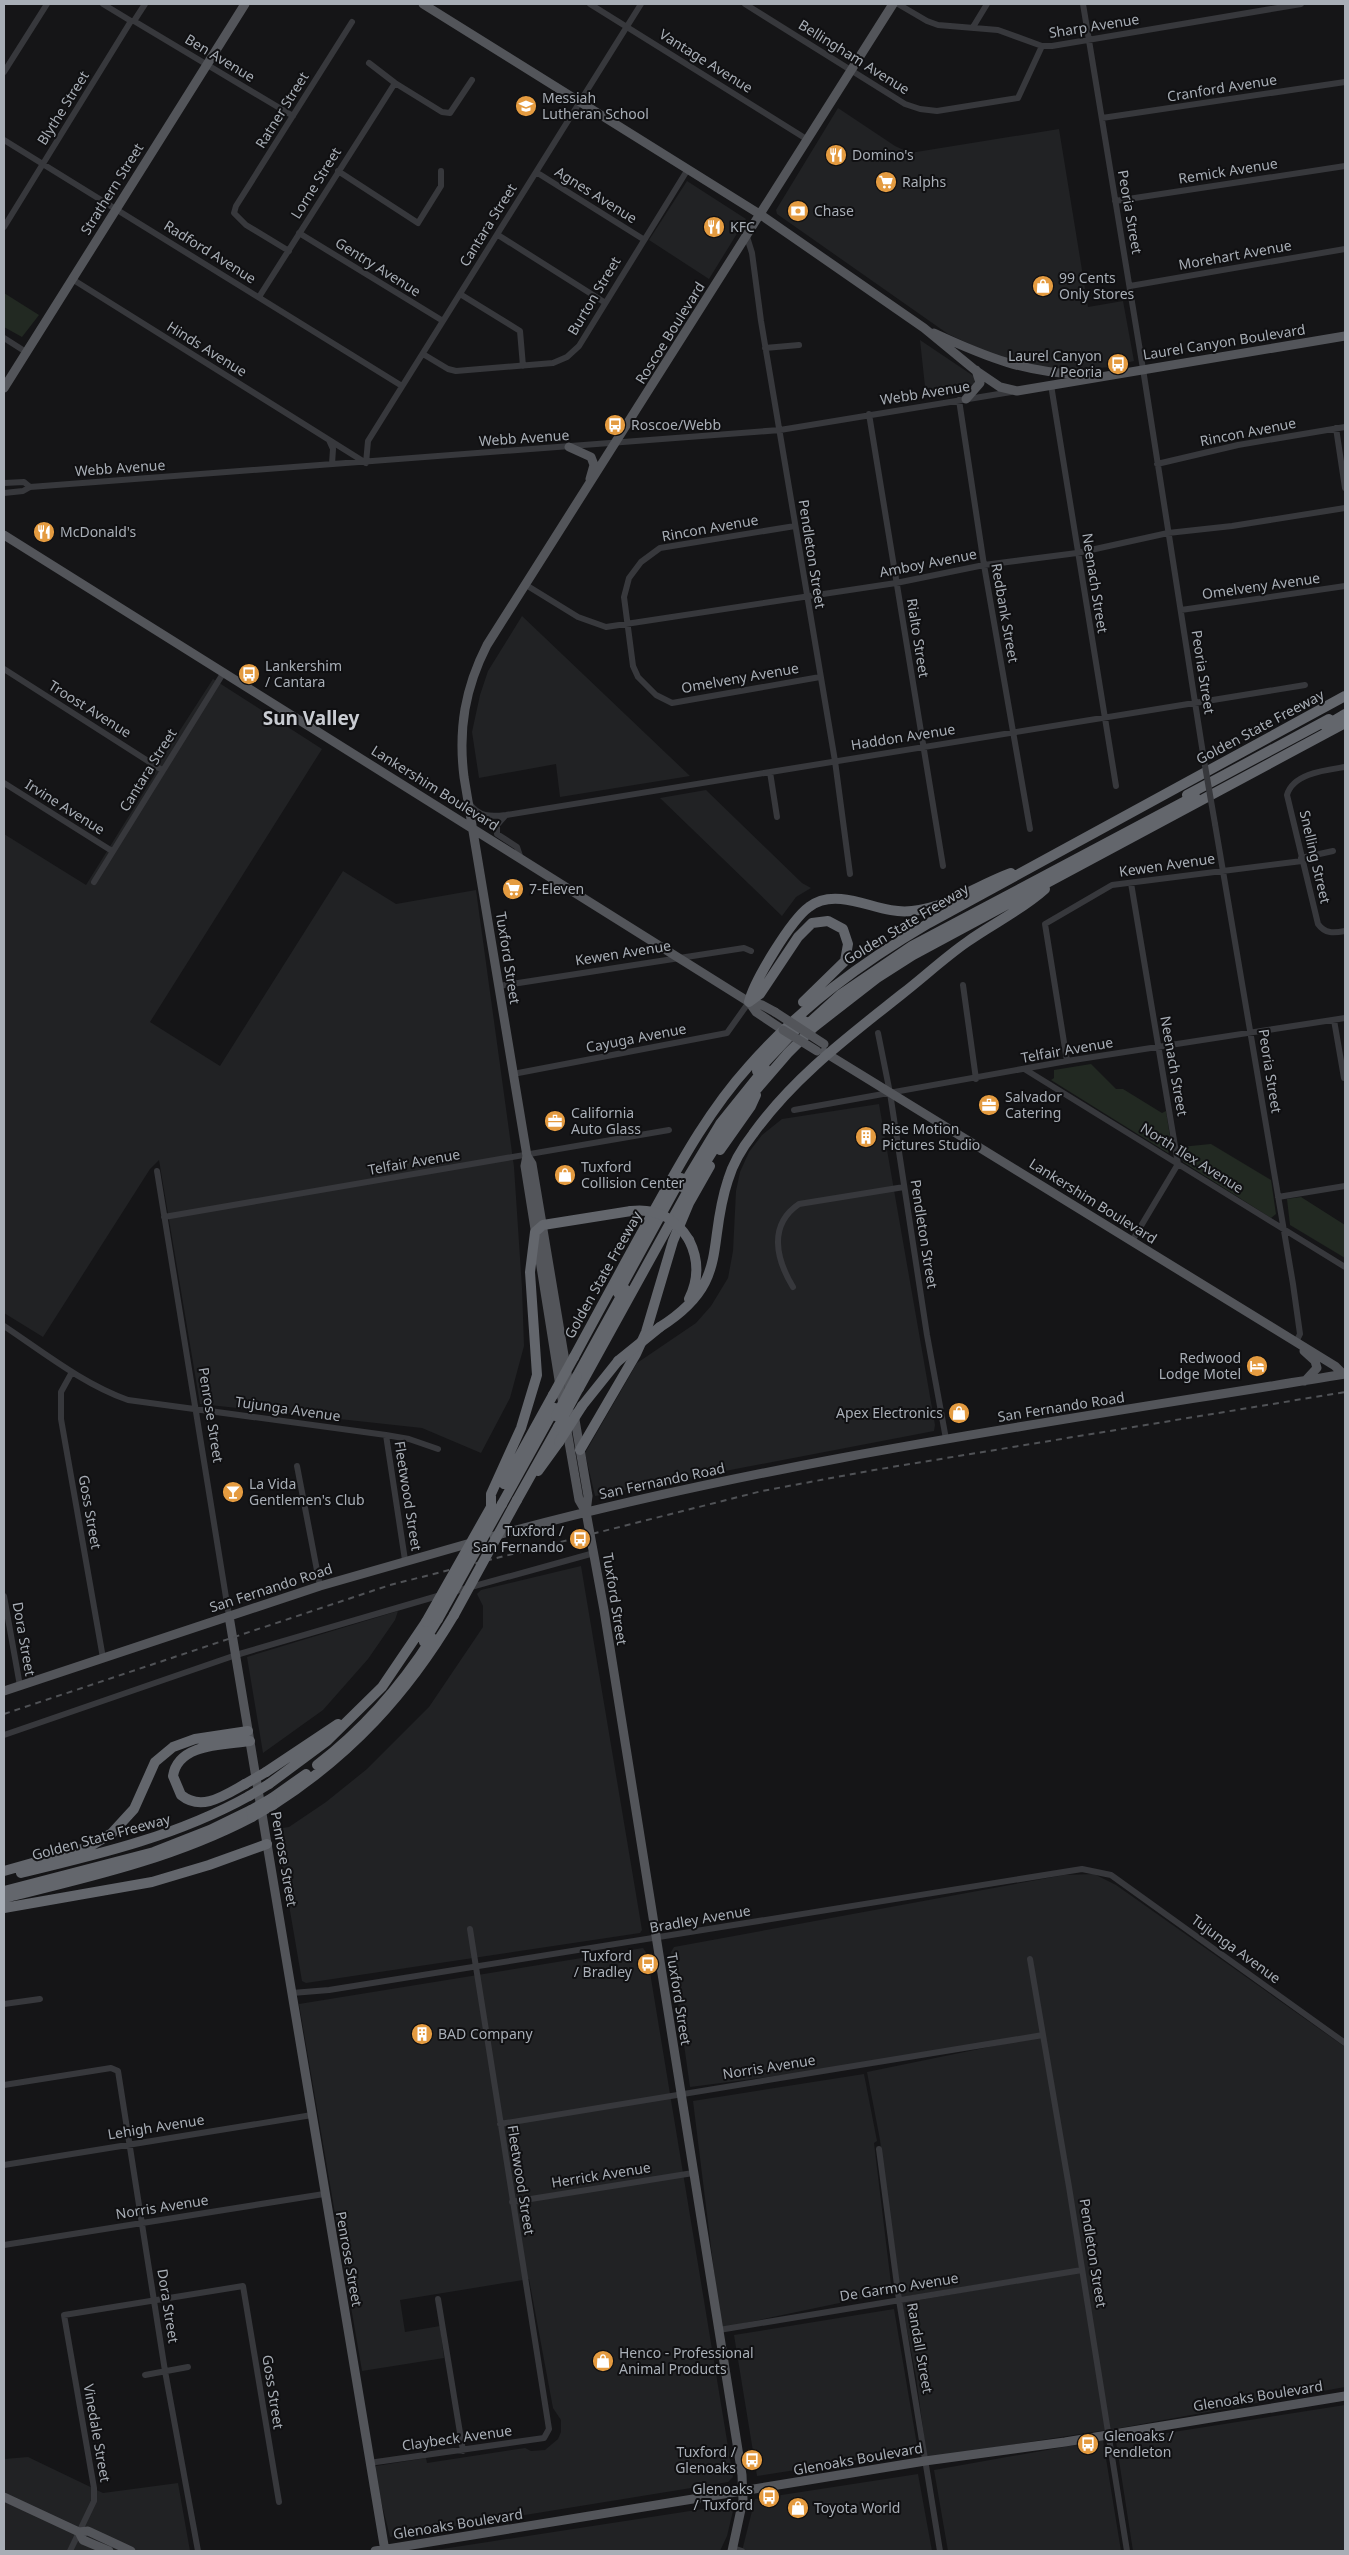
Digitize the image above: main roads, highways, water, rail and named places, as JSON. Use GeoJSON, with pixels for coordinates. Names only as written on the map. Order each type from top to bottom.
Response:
{"type":"FeatureCollection","features":[{"type":"Feature","properties":{"kind":"highway","name":"Golden State Freeway"},"geometry":{"type":"LineString","coordinates":[[4,1877],[136,1844],[251,1807],[271,1795],[354,1715],[397,1668],[426,1622],[687,1151],[742,1074],[787,1026],[814,1001],[868,960],[1036,863],[1345,696]]}},
{"type":"Feature","properties":{"kind":"highway"},"geometry":{"type":"LineString","coordinates":[[577,1372],[677,1184],[715,1123],[766,1060],[829,998],[909,944],[1345,710]]}},
{"type":"Feature","properties":{"kind":"highway"},"geometry":{"type":"LineString","coordinates":[[271,1795],[309,1767],[372,1708],[445,1617],[509,1502],[577,1372],[696,1161],[720,1124],[777,1054],[840,995],[912,946],[1345,714]]}},
{"type":"Feature","properties":{"kind":"highway","name":"Golden State Freeway"},"geometry":{"type":"LineString","coordinates":[[4,1898],[167,1855],[216,1836],[251,1807],[335,1760],[389,1708],[424,1664],[445,1617],[509,1502],[523,1489],[694,1180],[721,1135],[763,1080],[814,1027],[877,978],[928,946],[1345,722]]}},
{"type":"Feature","properties":{"kind":"highway"},"geometry":{"type":"LineString","coordinates":[[749,1002],[752,988],[799,915],[818,902],[840,899],[885,910],[919,910],[1036,863]]}},
{"type":"Feature","properties":{"kind":"highway"},"geometry":{"type":"LineString","coordinates":[[660,1327],[687,1308],[710,1272],[715,1254],[724,1193],[739,1153],[776,1104],[823,1049],[956,950],[1037,896],[1056,878]]}},
{"type":"Feature","properties":{"kind":"highway"},"geometry":{"type":"LineString","coordinates":[[749,1002],[760,994],[804,929],[820,920],[836,924],[848,936],[848,952],[845,961],[794,1011],[787,1026]]}},
{"type":"Feature","properties":{"kind":"highway"},"geometry":{"type":"LineString","coordinates":[[580,1450],[640,1347],[666,1260],[689,1203],[722,1145],[751,1106],[763,1080]]}},
{"type":"Feature","properties":{"kind":"highway"},"geometry":{"type":"LineString","coordinates":[[491,1507],[491,1494],[521,1428],[537,1375],[530,1272],[534,1232],[543,1225],[631,1211],[648,1210],[665,1216],[679,1226],[689,1240],[696,1261],[696,1280],[693,1291],[684,1307],[618,1361],[582,1406],[559,1442],[523,1489]]}},
{"type":"Feature","properties":{"kind":"highway"},"geometry":{"type":"LineString","coordinates":[[249,1736],[191,1751],[179,1759],[173,1776],[181,1795],[197,1803],[218,1798],[266,1772],[354,1715]]}},
{"type":"Feature","properties":{"kind":"highway"},"geometry":{"type":"LineString","coordinates":[[4,1872],[89,1847],[112,1833],[134,1809],[155,1762],[173,1746],[195,1739],[249,1736]]}},
{"type":"Feature","properties":{"kind":"highway"},"geometry":{"type":"LineString","coordinates":[[4,1886],[145,1851],[210,1826],[251,1807]]}},
{"type":"Feature","properties":{"kind":"highway"},"geometry":{"type":"LineString","coordinates":[[4,1890],[154,1852],[210,1830],[251,1807]]}},
{"type":"Feature","properties":{"kind":"highway"},"geometry":{"type":"LineString","coordinates":[[4,1908],[152,1882],[210,1865],[267,1844]]}},
{"type":"Feature","properties":{"kind":"main road","name":"Strathern Street"},"geometry":{"type":"LineString","coordinates":[[4,388],[244,4]]}},
{"type":"Feature","properties":{"kind":"main road","name":"Laurel Canyon Boulevard"},"geometry":{"type":"LineString","coordinates":[[422,4],[761,215],[924,328],[975,370],[1000,387],[1018,391],[1345,336]]}},
{"type":"Feature","properties":{"kind":"main road","name":"Roscoe Boulevard"},"geometry":{"type":"LineString","coordinates":[[472,677],[487,644],[761,215],[893,4]]}},
{"type":"Feature","properties":{"kind":"main road","name":"Laurel Canyon Boulevard"},"geometry":{"type":"LineString","coordinates":[[924,328],[983,356],[1012,366],[1067,374],[1106,375]]}},
{"type":"Feature","properties":{"kind":"main road"},"geometry":{"type":"LineString","coordinates":[[963,399],[980,383],[975,370]]}},
{"type":"Feature","properties":{"kind":"main road"},"geometry":{"type":"LineString","coordinates":[[569,447],[588,454],[593,460],[589,485]]}},
{"type":"Feature","properties":{"kind":"main road","name":"Lankershim Boulevard"},"geometry":{"type":"LineString","coordinates":[[4,535],[749,1002],[762,1005],[775,1012],[823,1049],[890,1093],[1335,1366],[1344,1374]]}},
{"type":"Feature","properties":{"kind":"main road","name":"Tuxford Street"},"geometry":{"type":"LineString","coordinates":[[472,677],[464,710],[461,744],[468,801],[527,1156],[525,1166],[534,1232],[578,1500],[586,1512]]}},
{"type":"Feature","properties":{"kind":"main road","name":"Lankershim Boulevard"},"geometry":{"type":"LineString","coordinates":[[749,1002],[756,1012],[767,1020],[823,1049]]}},
{"type":"Feature","properties":{"kind":"main road","name":"Tuxford Street"},"geometry":{"type":"LineString","coordinates":[[527,1156],[532,1164],[543,1225],[588,1496],[586,1512],[657,1939],[719,2330],[743,2491],[735,2550]]}},
{"type":"Feature","properties":{"kind":"main road"},"geometry":{"type":"LineString","coordinates":[[541,1273],[546,1277],[548,1289],[554,1292]]}},
{"type":"Feature","properties":{"kind":"main road"},"geometry":{"type":"LineString","coordinates":[[1296,1342],[1316,1365],[1314,1373],[1305,1381]]}},
{"type":"Feature","properties":{"kind":"main road","name":"San Fernando Road"},"geometry":{"type":"LineString","coordinates":[[4,1691],[320,1586],[405,1560],[586,1512],[674,1491],[946,1439],[1344,1374]]}},
{"type":"Feature","properties":{"kind":"main road","name":"Penrose Street"},"geometry":{"type":"LineString","coordinates":[[229,1616],[369,2464],[385,2550]]}},
{"type":"Feature","properties":{"kind":"main road","name":"Glenoaks Boulevard"},"geometry":{"type":"LineString","coordinates":[[375,2551],[925,2461],[1345,2396]]}},
{"type":"Feature","properties":{"kind":"main road"},"geometry":{"type":"LineString","coordinates":[[4,2497],[79,2532],[88,2531],[131,2551]]}},
{"type":"Feature","properties":{"kind":"main road"},"geometry":{"type":"LineString","coordinates":[[79,2532],[83,2540],[109,2551]]}},
{"type":"Feature","properties":{"kind":"railway"},"geometry":{"type":"LineString","coordinates":[[4,1714],[390,1585],[762,1491],[874,1470],[1345,1392]]}},
{"type":"Feature","properties":{"kind":"place","name":"Messiah Lutheran School"},"geometry":{"type":"Point","coordinates":[526,106]}},
{"type":"Feature","properties":{"kind":"place","name":"Domino's"},"geometry":{"type":"Point","coordinates":[836,155]}},
{"type":"Feature","properties":{"kind":"place","name":"Ralphs"},"geometry":{"type":"Point","coordinates":[886,182]}},
{"type":"Feature","properties":{"kind":"place","name":"Chase"},"geometry":{"type":"Point","coordinates":[798,211]}},
{"type":"Feature","properties":{"kind":"place","name":"KFC"},"geometry":{"type":"Point","coordinates":[714,227]}},
{"type":"Feature","properties":{"kind":"place","name":"99 Cents Only Stores"},"geometry":{"type":"Point","coordinates":[1043,286]}},
{"type":"Feature","properties":{"kind":"place","name":"Laurel Canyon / Peoria"},"geometry":{"type":"Point","coordinates":[1118,364]}},
{"type":"Feature","properties":{"kind":"place","name":"Roscoe/Webb"},"geometry":{"type":"Point","coordinates":[615,425]}},
{"type":"Feature","properties":{"kind":"place","name":"McDonald's"},"geometry":{"type":"Point","coordinates":[44,532]}},
{"type":"Feature","properties":{"kind":"place","name":"Lankershim / Cantara"},"geometry":{"type":"Point","coordinates":[249,674]}},
{"type":"Feature","properties":{"kind":"place","name":"7-Eleven"},"geometry":{"type":"Point","coordinates":[513,889]}},
{"type":"Feature","properties":{"kind":"place","name":"Salvador Catering"},"geometry":{"type":"Point","coordinates":[989,1105]}},
{"type":"Feature","properties":{"kind":"place","name":"California Auto Glass"},"geometry":{"type":"Point","coordinates":[555,1121]}},
{"type":"Feature","properties":{"kind":"place","name":"Rise Motion Pictures Studio"},"geometry":{"type":"Point","coordinates":[866,1137]}},
{"type":"Feature","properties":{"kind":"place","name":"Tuxford Collision Center"},"geometry":{"type":"Point","coordinates":[565,1175]}},
{"type":"Feature","properties":{"kind":"place","name":"Redwood Lodge Motel"},"geometry":{"type":"Point","coordinates":[1257,1366]}},
{"type":"Feature","properties":{"kind":"place","name":"Apex Electronics"},"geometry":{"type":"Point","coordinates":[959,1413]}},
{"type":"Feature","properties":{"kind":"place","name":"La Vida Gentlemen's Club"},"geometry":{"type":"Point","coordinates":[233,1492]}},
{"type":"Feature","properties":{"kind":"place","name":"Tuxford / San Fernando"},"geometry":{"type":"Point","coordinates":[580,1539]}},
{"type":"Feature","properties":{"kind":"place","name":"Tuxford / Bradley"},"geometry":{"type":"Point","coordinates":[648,1964]}},
{"type":"Feature","properties":{"kind":"place","name":"BAD Company"},"geometry":{"type":"Point","coordinates":[422,2034]}},
{"type":"Feature","properties":{"kind":"place","name":"Henco - Professional Animal Products"},"geometry":{"type":"Point","coordinates":[603,2361]}},
{"type":"Feature","properties":{"kind":"place","name":"Glenoaks / Pendleton"},"geometry":{"type":"Point","coordinates":[1088,2444]}},
{"type":"Feature","properties":{"kind":"place","name":"Tuxford / Glenoaks"},"geometry":{"type":"Point","coordinates":[752,2460]}},
{"type":"Feature","properties":{"kind":"place","name":"Glenoaks / Tuxford"},"geometry":{"type":"Point","coordinates":[769,2497]}},
{"type":"Feature","properties":{"kind":"place","name":"Toyota World"},"geometry":{"type":"Point","coordinates":[798,2508]}},
{"type":"Feature","properties":{"kind":"district","name":"Sun Valley"},"geometry":{"type":"Point","coordinates":[311,718]}}]}
